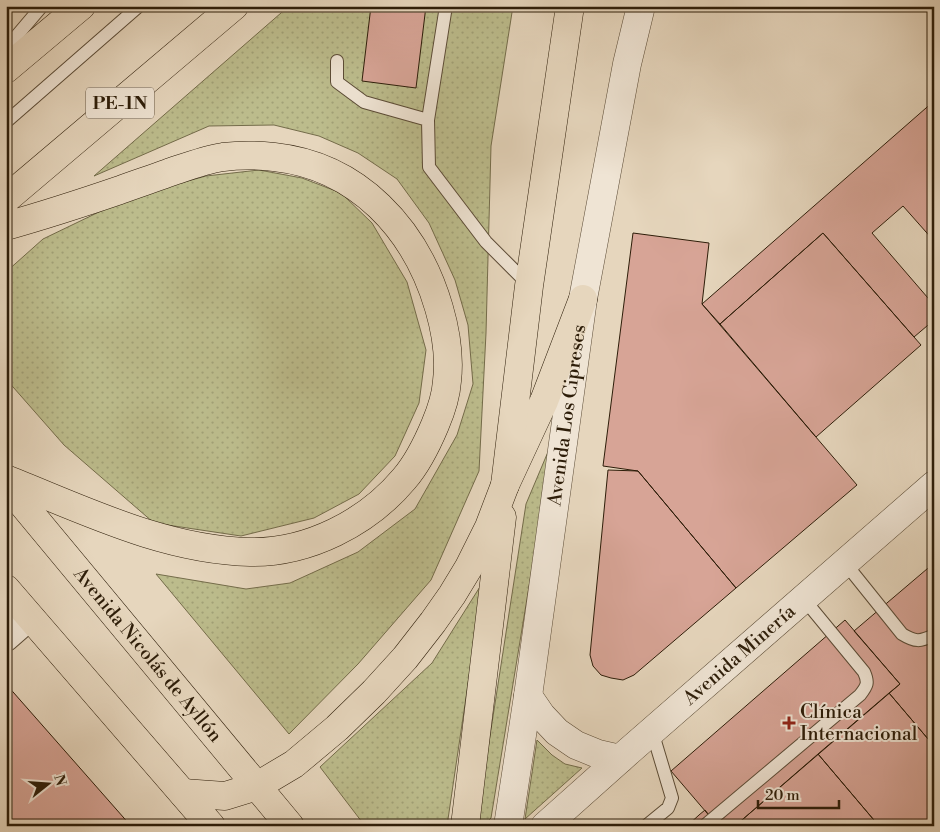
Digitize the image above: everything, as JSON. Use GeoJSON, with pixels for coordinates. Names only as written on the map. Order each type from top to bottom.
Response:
{"type":"FeatureCollection","features":[{"type":"Feature","properties":{"kind":"main road"},"geometry":{"type":"LineString","coordinates":[[6,69],[81,6]]}},
{"type":"Feature","properties":{"kind":"main road","name":"PE-1N"},"geometry":{"type":"LineString","coordinates":[[6,200],[234,6]]}},
{"type":"Feature","properties":{"kind":"main road"},"geometry":{"type":"LineString","coordinates":[[465,826],[530,286],[570,6]]}},
{"type":"Feature","properties":{"kind":"main road"},"geometry":{"type":"LineString","coordinates":[[6,226],[53,213],[195,163],[223,157],[275,157],[320,168],[361,190],[383,208],[403,233],[420,260],[436,300],[447,340],[448,360],[448,380],[440,413],[416,463],[404,479],[388,496],[350,524],[316,541],[298,546],[251,552],[193,545],[119,524],[6,479]]}},
{"type":"Feature","properties":{"kind":"main road"},"geometry":{"type":"LineString","coordinates":[[183,793],[226,796],[257,786],[294,764],[337,728],[405,658],[452,595],[469,567],[489,527],[544,400],[583,299]]}},
{"type":"Feature","properties":{"kind":"main road","name":"Avenida Nicolás de Ayllón"},"geometry":{"type":"LineString","coordinates":[[6,484],[290,826]]}},
{"type":"Feature","properties":{"kind":"main road"},"geometry":{"type":"LineString","coordinates":[[6,589],[211,826]]}},
{"type":"Feature","properties":{"kind":"street","name":"Avenida Los Cipreses"},"geometry":{"type":"LineString","coordinates":[[508,826],[583,299],[627,64],[641,6]]}},
{"type":"Feature","properties":{"kind":"street","name":"Avenida Minería"},"geometry":{"type":"LineString","coordinates":[[545,826],[934,485]]}},
{"type":"Feature","properties":{"kind":"street"},"geometry":{"type":"LineString","coordinates":[[6,638],[30,617]]}},
{"type":"Feature","properties":{"kind":"street"},"geometry":{"type":"LineString","coordinates":[[528,696],[540,715],[557,732],[576,745],[598,754],[620,759]]}},
{"type":"Feature","properties":{"kind":"lane"},"geometry":{"type":"LineString","coordinates":[[6,51],[42,6]]}},
{"type":"Feature","properties":{"kind":"lane"},"geometry":{"type":"LineString","coordinates":[[6,122],[139,6]]}},
{"type":"Feature","properties":{"kind":"lane"},"geometry":{"type":"LineString","coordinates":[[446,6],[428,120],[429,167],[486,242],[530,286]]}},
{"type":"Feature","properties":{"kind":"lane"},"geometry":{"type":"LineString","coordinates":[[337,61],[337,82],[364,102],[428,120]]}},
{"type":"Feature","properties":{"kind":"lane"},"geometry":{"type":"LineString","coordinates":[[845,563],[902,634],[912,640],[923,641],[934,635]]}},
{"type":"Feature","properties":{"kind":"lane"},"geometry":{"type":"LineString","coordinates":[[704,826],[860,695],[866,687],[867,679],[864,672],[803,598]]}},
{"type":"Feature","properties":{"kind":"lane"},"geometry":{"type":"LineString","coordinates":[[646,826],[668,808],[672,798],[652,731]]}},
{"type":"Feature","properties":{"kind":"green space"},"geometry":{"type":"Polygon","coordinates":[[[289,6],[513,6],[491,146],[486,333],[479,471],[431,580],[358,664],[289,734],[156,574],[246,589],[290,583],[358,552],[415,509],[457,435],[473,384],[468,325],[455,280],[429,223],[397,179],[358,153],[319,136],[274,125],[209,126],[94,176],[289,6]]]}},
{"type":"Feature","properties":{"kind":"green space"},"geometry":{"type":"Polygon","coordinates":[[[259,170],[302,178],[341,193],[372,223],[407,282],[426,350],[419,403],[395,456],[359,494],[314,518],[241,536],[154,523],[64,445],[6,379],[6,334],[10,294],[6,284],[6,272],[43,239],[130,197],[206,176],[259,170]]]}},
{"type":"Feature","properties":{"kind":"green space"},"geometry":{"type":"Polygon","coordinates":[[[553,440],[491,818],[483,826],[476,826],[526,504],[553,440]]]}},
{"type":"Feature","properties":{"kind":"green space"},"geometry":{"type":"Polygon","coordinates":[[[483,582],[447,826],[365,826],[320,767],[432,663],[483,582]]]}},
{"type":"Feature","properties":{"kind":"green space"},"geometry":{"type":"Polygon","coordinates":[[[537,740],[552,755],[565,764],[582,768],[525,819],[537,740]]]}},
{"type":"Feature","properties":{"kind":"building"},"geometry":{"type":"Polygon","coordinates":[[[371,6],[426,6],[416,88],[362,81],[371,6]]]}},
{"type":"Feature","properties":{"kind":"building"},"geometry":{"type":"Polygon","coordinates":[[[934,101],[934,241],[903,206],[872,233],[934,305],[934,320],[914,337],[823,233],[720,324],[702,304],[934,101]]]}},
{"type":"Feature","properties":{"kind":"building"},"geometry":{"type":"Polygon","coordinates":[[[633,233],[709,243],[702,304],[857,485],[736,588],[638,471],[603,466],[633,233]]]}},
{"type":"Feature","properties":{"kind":"building"},"geometry":{"type":"Polygon","coordinates":[[[823,233],[921,345],[816,437],[720,324],[823,233]]]}},
{"type":"Feature","properties":{"kind":"building"},"geometry":{"type":"Polygon","coordinates":[[[608,470],[638,471],[736,588],[634,675],[623,680],[601,675],[593,666],[590,655],[608,470]]]}},
{"type":"Feature","properties":{"kind":"building"},"geometry":{"type":"Polygon","coordinates":[[[934,563],[934,746],[889,693],[900,684],[854,631],[934,563]]]}},
{"type":"Feature","properties":{"kind":"building","name":"Clínica Internacional"},"geometry":{"type":"Polygon","coordinates":[[[845,620],[900,684],[735,826],[718,826],[671,771],[845,620]]]}},
{"type":"Feature","properties":{"kind":"building"},"geometry":{"type":"Polygon","coordinates":[[[6,684],[131,826],[6,825],[6,684]]]}},
{"type":"Feature","properties":{"kind":"building"},"geometry":{"type":"Polygon","coordinates":[[[889,693],[934,746],[934,826],[879,826],[818,754],[889,693]]]}},
{"type":"Feature","properties":{"kind":"building"},"geometry":{"type":"Polygon","coordinates":[[[818,754],[879,826],[735,826],[818,754]]]}},
{"type":"Feature","properties":{"kind":"building"},"geometry":{"type":"Polygon","coordinates":[[[705,810],[718,826],[687,826],[699,815],[705,810]]]}},
{"type":"Feature","properties":{"kind":"place","name":"Clínica Internacional"},"geometry":{"type":"Point","coordinates":[789,723]}}]}
